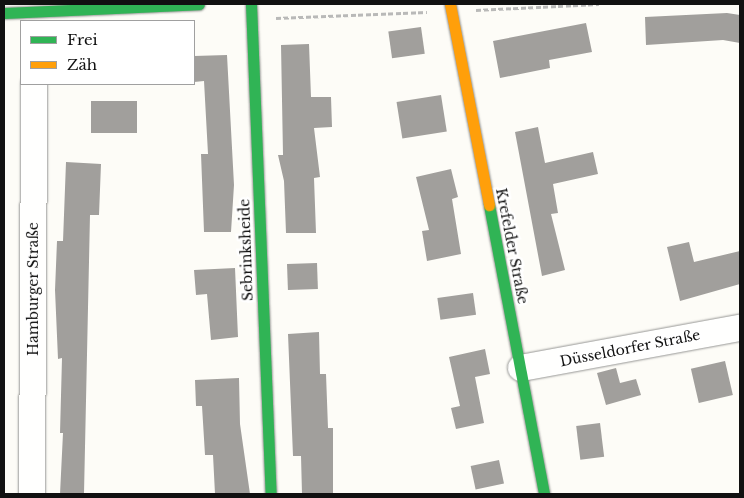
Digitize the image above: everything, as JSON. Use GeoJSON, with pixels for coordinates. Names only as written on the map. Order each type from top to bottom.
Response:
{"type":"FeatureCollection","features":[{"type":"Feature","properties":{"kind":"street"},"geometry":{"type":"LineString","coordinates":[[4,13],[34,17],[199,4]]}},
{"type":"Feature","properties":{"kind":"street","name":"Sebrinksheide"},"geometry":{"type":"LineString","coordinates":[[251,4],[271,494]]}},
{"type":"Feature","properties":{"kind":"street","name":"Krefelder Straße"},"geometry":{"type":"LineString","coordinates":[[450,7],[544,494]]}},
{"type":"Feature","properties":{"kind":"street","name":"Hamburger Straße"},"geometry":{"type":"LineString","coordinates":[[32,494],[34,85]]}},
{"type":"Feature","properties":{"kind":"street","name":"Düsseldorfer Straße"},"geometry":{"type":"LineString","coordinates":[[521,368],[740,328]]}},
{"type":"Feature","properties":{"kind":"path"},"geometry":{"type":"LineString","coordinates":[[252,19],[450,7],[599,4]]}},
{"type":"Feature","properties":{"kind":"building"},"geometry":{"type":"Polygon","coordinates":[[[727,13],[740,15],[740,43],[723,40],[646,45],[645,17],[727,13]]]}},
{"type":"Feature","properties":{"kind":"building"},"geometry":{"type":"Polygon","coordinates":[[[586,23],[592,52],[549,60],[550,68],[500,78],[493,41],[586,23]]]}},
{"type":"Feature","properties":{"kind":"building"},"geometry":{"type":"Polygon","coordinates":[[[421,27],[425,54],[392,58],[388,32],[421,27]]]}},
{"type":"Feature","properties":{"kind":"building"},"geometry":{"type":"Polygon","coordinates":[[[309,44],[311,97],[331,97],[332,127],[314,128],[320,177],[314,178],[316,233],[286,233],[284,181],[278,155],[283,155],[281,45],[309,44]]]}},
{"type":"Feature","properties":{"kind":"building"},"geometry":{"type":"Polygon","coordinates":[[[227,55],[234,185],[231,232],[204,232],[201,154],[208,154],[204,81],[195,82],[195,56],[227,55]]]}},
{"type":"Feature","properties":{"kind":"building"},"geometry":{"type":"Polygon","coordinates":[[[441,95],[447,132],[402,139],[397,102],[441,95]]]}},
{"type":"Feature","properties":{"kind":"building"},"geometry":{"type":"Polygon","coordinates":[[[91,101],[137,101],[137,133],[91,133],[91,101]]]}},
{"type":"Feature","properties":{"kind":"building"},"geometry":{"type":"Polygon","coordinates":[[[538,127],[545,163],[593,152],[598,174],[553,184],[558,213],[551,214],[565,270],[542,276],[515,132],[538,127]]]}},
{"type":"Feature","properties":{"kind":"building"},"geometry":{"type":"Polygon","coordinates":[[[66,162],[101,164],[99,215],[90,215],[84,494],[60,494],[63,433],[60,433],[62,358],[58,359],[55,290],[57,241],[63,241],[66,162]]]}},
{"type":"Feature","properties":{"kind":"building"},"geometry":{"type":"Polygon","coordinates":[[[451,169],[458,197],[452,199],[461,254],[427,261],[422,231],[429,230],[416,177],[451,169]]]}},
{"type":"Feature","properties":{"kind":"building"},"geometry":{"type":"Polygon","coordinates":[[[689,242],[694,262],[740,251],[740,284],[680,301],[667,247],[689,242]]]}},
{"type":"Feature","properties":{"kind":"building"},"geometry":{"type":"Polygon","coordinates":[[[317,263],[318,289],[288,290],[287,264],[317,263]]]}},
{"type":"Feature","properties":{"kind":"building"},"geometry":{"type":"Polygon","coordinates":[[[235,268],[238,337],[211,340],[207,294],[196,295],[194,270],[235,268]]]}},
{"type":"Feature","properties":{"kind":"building"},"geometry":{"type":"Polygon","coordinates":[[[473,293],[476,315],[440,320],[437,298],[473,293]]]}},
{"type":"Feature","properties":{"kind":"building"},"geometry":{"type":"Polygon","coordinates":[[[319,332],[320,374],[326,374],[328,428],[333,428],[333,494],[302,494],[301,456],[293,456],[288,334],[319,332]]]}},
{"type":"Feature","properties":{"kind":"building"},"geometry":{"type":"Polygon","coordinates":[[[485,349],[490,374],[475,377],[484,423],[456,429],[451,408],[460,406],[449,357],[485,349]]]}},
{"type":"Feature","properties":{"kind":"building"},"geometry":{"type":"Polygon","coordinates":[[[725,361],[733,395],[699,403],[691,369],[725,361]]]}},
{"type":"Feature","properties":{"kind":"building"},"geometry":{"type":"Polygon","coordinates":[[[616,368],[620,383],[636,379],[641,395],[606,405],[597,373],[616,368]]]}},
{"type":"Feature","properties":{"kind":"building"},"geometry":{"type":"Polygon","coordinates":[[[239,378],[240,424],[250,494],[215,494],[213,455],[205,455],[202,406],[196,406],[195,380],[239,378]]]}},
{"type":"Feature","properties":{"kind":"building"},"geometry":{"type":"Polygon","coordinates":[[[600,423],[604,457],[580,460],[576,426],[600,423]]]}},
{"type":"Feature","properties":{"kind":"building"},"geometry":{"type":"Polygon","coordinates":[[[499,460],[504,483],[476,490],[471,466],[499,460]]]}},
{"type":"Feature","properties":{"kind":"traffic: fast"},"geometry":{"type":"LineString","coordinates":[[4,13],[199,4]]}},
{"type":"Feature","properties":{"kind":"traffic: fast"},"geometry":{"type":"LineString","coordinates":[[251,4],[271,494]]}},
{"type":"Feature","properties":{"kind":"traffic: fast"},"geometry":{"type":"LineString","coordinates":[[489,205],[544,494]]}},
{"type":"Feature","properties":{"kind":"traffic: slow"},"geometry":{"type":"LineString","coordinates":[[450,4],[489,205]]}}]}
